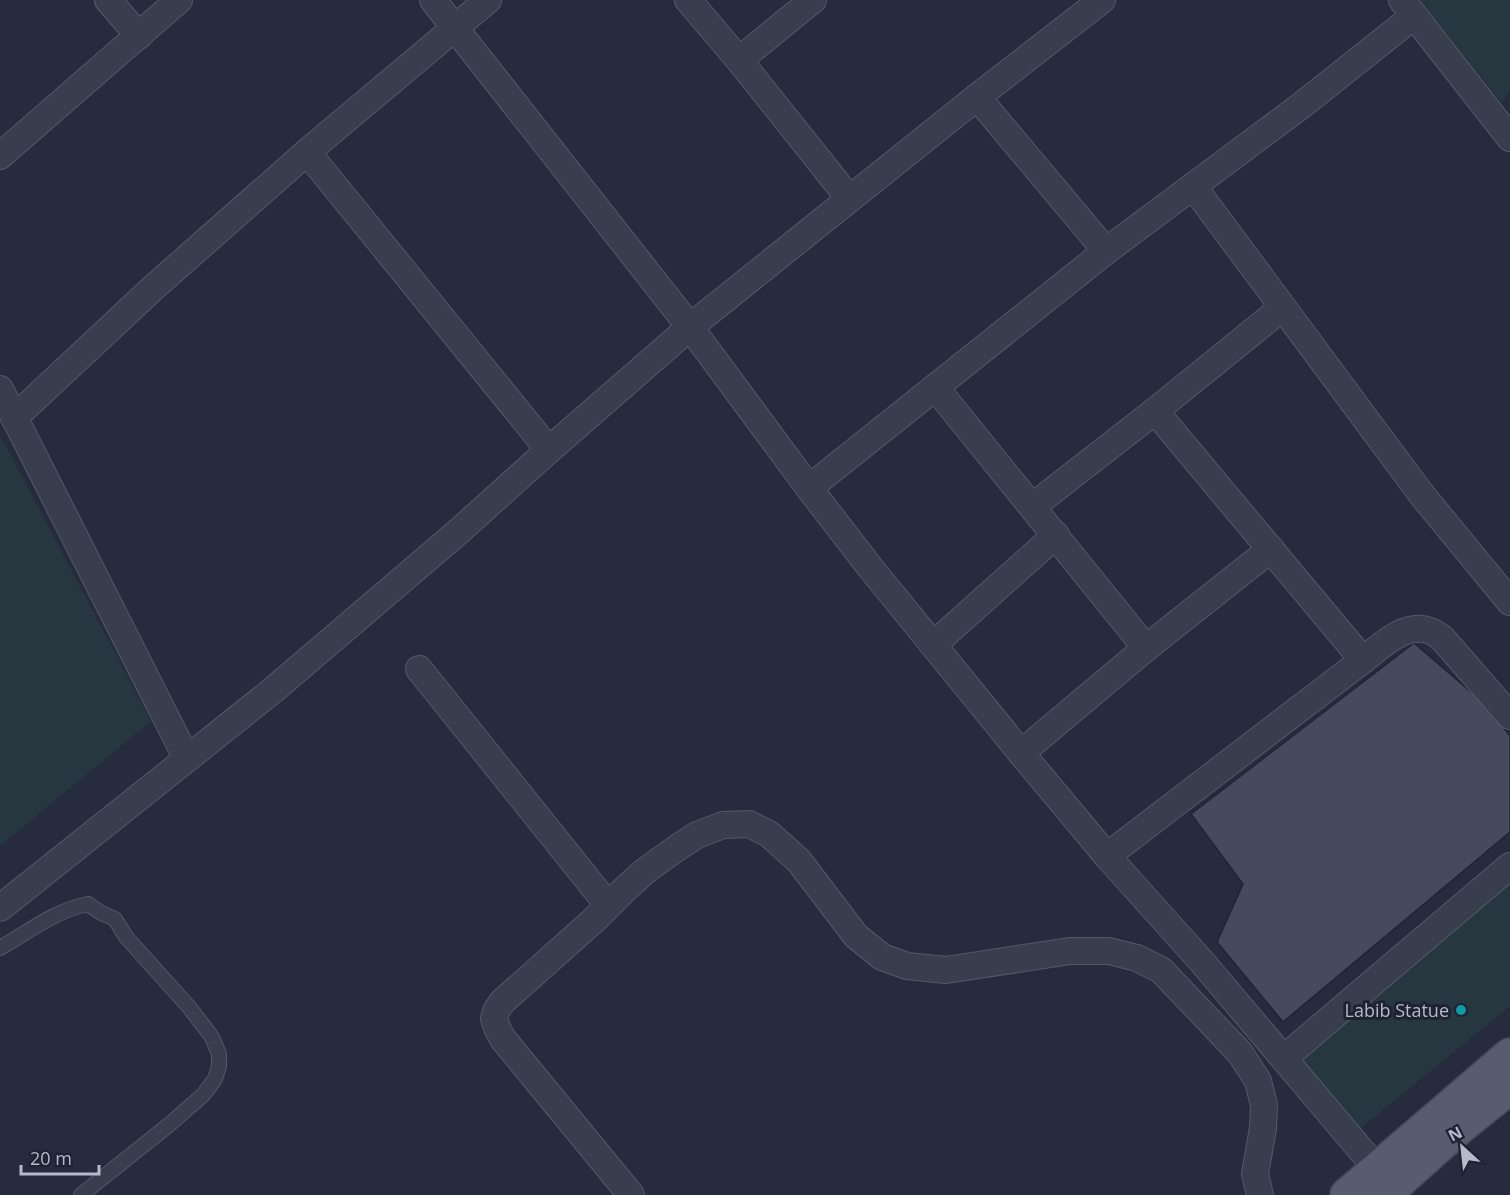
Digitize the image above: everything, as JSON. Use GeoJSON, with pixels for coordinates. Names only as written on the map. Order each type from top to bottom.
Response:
{"type":"FeatureCollection","features":[{"type":"Feature","properties":{"kind":"main road"},"geometry":{"type":"LineString","coordinates":[[1384,1184],[1510,1055]]}},
{"type":"Feature","properties":{"kind":"main road"},"geometry":{"type":"LineString","coordinates":[[1347,1195],[1384,1184],[1510,1087]]}},
{"type":"Feature","properties":{"kind":"street"},"geometry":{"type":"LineString","coordinates":[[108,0],[139,36]]}},
{"type":"Feature","properties":{"kind":"street"},"geometry":{"type":"LineString","coordinates":[[0,156],[179,0]]}},
{"type":"Feature","properties":{"kind":"street"},"geometry":{"type":"LineString","coordinates":[[433,0],[690,327],[869,566],[1107,856],[1284,1058],[1384,1184]]}},
{"type":"Feature","properties":{"kind":"street"},"geometry":{"type":"LineString","coordinates":[[14,417],[153,288],[308,152],[488,0]]}},
{"type":"Feature","properties":{"kind":"street"},"geometry":{"type":"LineString","coordinates":[[688,0],[849,198]]}},
{"type":"Feature","properties":{"kind":"street"},"geometry":{"type":"LineString","coordinates":[[739,60],[813,0]]}},
{"type":"Feature","properties":{"kind":"street"},"geometry":{"type":"LineString","coordinates":[[0,908],[281,684],[458,532],[690,327],[976,97],[1102,0]]}},
{"type":"Feature","properties":{"kind":"street"},"geometry":{"type":"LineString","coordinates":[[809,488],[1106,251],[1302,105],[1408,8],[1508,128]]}},
{"type":"Feature","properties":{"kind":"street"},"geometry":{"type":"LineString","coordinates":[[976,97],[1106,251]]}},
{"type":"Feature","properties":{"kind":"street"},"geometry":{"type":"LineString","coordinates":[[308,152],[549,450]]}},
{"type":"Feature","properties":{"kind":"street"},"geometry":{"type":"LineString","coordinates":[[1193,186],[1422,495],[1510,602]]}},
{"type":"Feature","properties":{"kind":"street"},"geometry":{"type":"LineString","coordinates":[[1033,506],[1282,308]]}},
{"type":"Feature","properties":{"kind":"street"},"geometry":{"type":"LineString","coordinates":[[935,387],[1146,648]]}},
{"type":"Feature","properties":{"kind":"street"},"geometry":{"type":"LineString","coordinates":[[0,389],[187,759]]}},
{"type":"Feature","properties":{"kind":"street"},"geometry":{"type":"LineString","coordinates":[[1155,411],[1362,660]]}},
{"type":"Feature","properties":{"kind":"street"},"geometry":{"type":"LineString","coordinates":[[933,645],[1056,535]]}},
{"type":"Feature","properties":{"kind":"street"},"geometry":{"type":"LineString","coordinates":[[1021,753],[1146,648],[1270,549]]}},
{"type":"Feature","properties":{"kind":"street"},"geometry":{"type":"LineString","coordinates":[[1107,856],[1362,660],[1404,632],[1417,628],[1430,630],[1442,638],[1510,716]]}},
{"type":"Feature","properties":{"kind":"street"},"geometry":{"type":"LineString","coordinates":[[419,669],[608,905]]}},
{"type":"Feature","properties":{"kind":"street"},"geometry":{"type":"LineString","coordinates":[[631,1195],[503,1039],[494,1019],[496,1011],[502,1002],[608,905],[645,872],[677,848],[697,835],[723,825],[749,824],[769,834],[799,861],[856,936],[882,957],[908,966],[946,970],[1070,951],[1109,951],[1137,958],[1161,970],[1240,1053],[1258,1081],[1264,1105],[1263,1128],[1255,1174],[1260,1195]]}},
{"type":"Feature","properties":{"kind":"street"},"geometry":{"type":"LineString","coordinates":[[1284,1058],[1510,866]]}},
{"type":"Feature","properties":{"kind":"lane"},"geometry":{"type":"LineString","coordinates":[[0,948],[49,918],[76,906],[88,904],[115,919],[126,937],[189,1007],[212,1037],[219,1054],[219,1066],[204,1094],[81,1195]]}},
{"type":"Feature","properties":{"kind":"shaded area"},"geometry":{"type":"Polygon","coordinates":[[[1420,0],[1510,0],[1510,91],[1502,103],[1420,0]]]}},
{"type":"Feature","properties":{"kind":"shaded area"},"geometry":{"type":"Polygon","coordinates":[[[0,435],[151,721],[0,846],[0,435]]]}},
{"type":"Feature","properties":{"kind":"shaded area"},"geometry":{"type":"Polygon","coordinates":[[[1510,874],[1510,1006],[1357,1131],[1290,1059],[1510,874]]]}},
{"type":"Feature","properties":{"kind":"building"},"geometry":{"type":"Polygon","coordinates":[[[1414,643],[1485,704],[1510,736],[1510,832],[1283,1022],[1217,942],[1243,884],[1191,814],[1414,643]]]}},
{"type":"Feature","properties":{"kind":"place","name":"Labib Statue"},"geometry":{"type":"Point","coordinates":[1461,1010]}}]}
